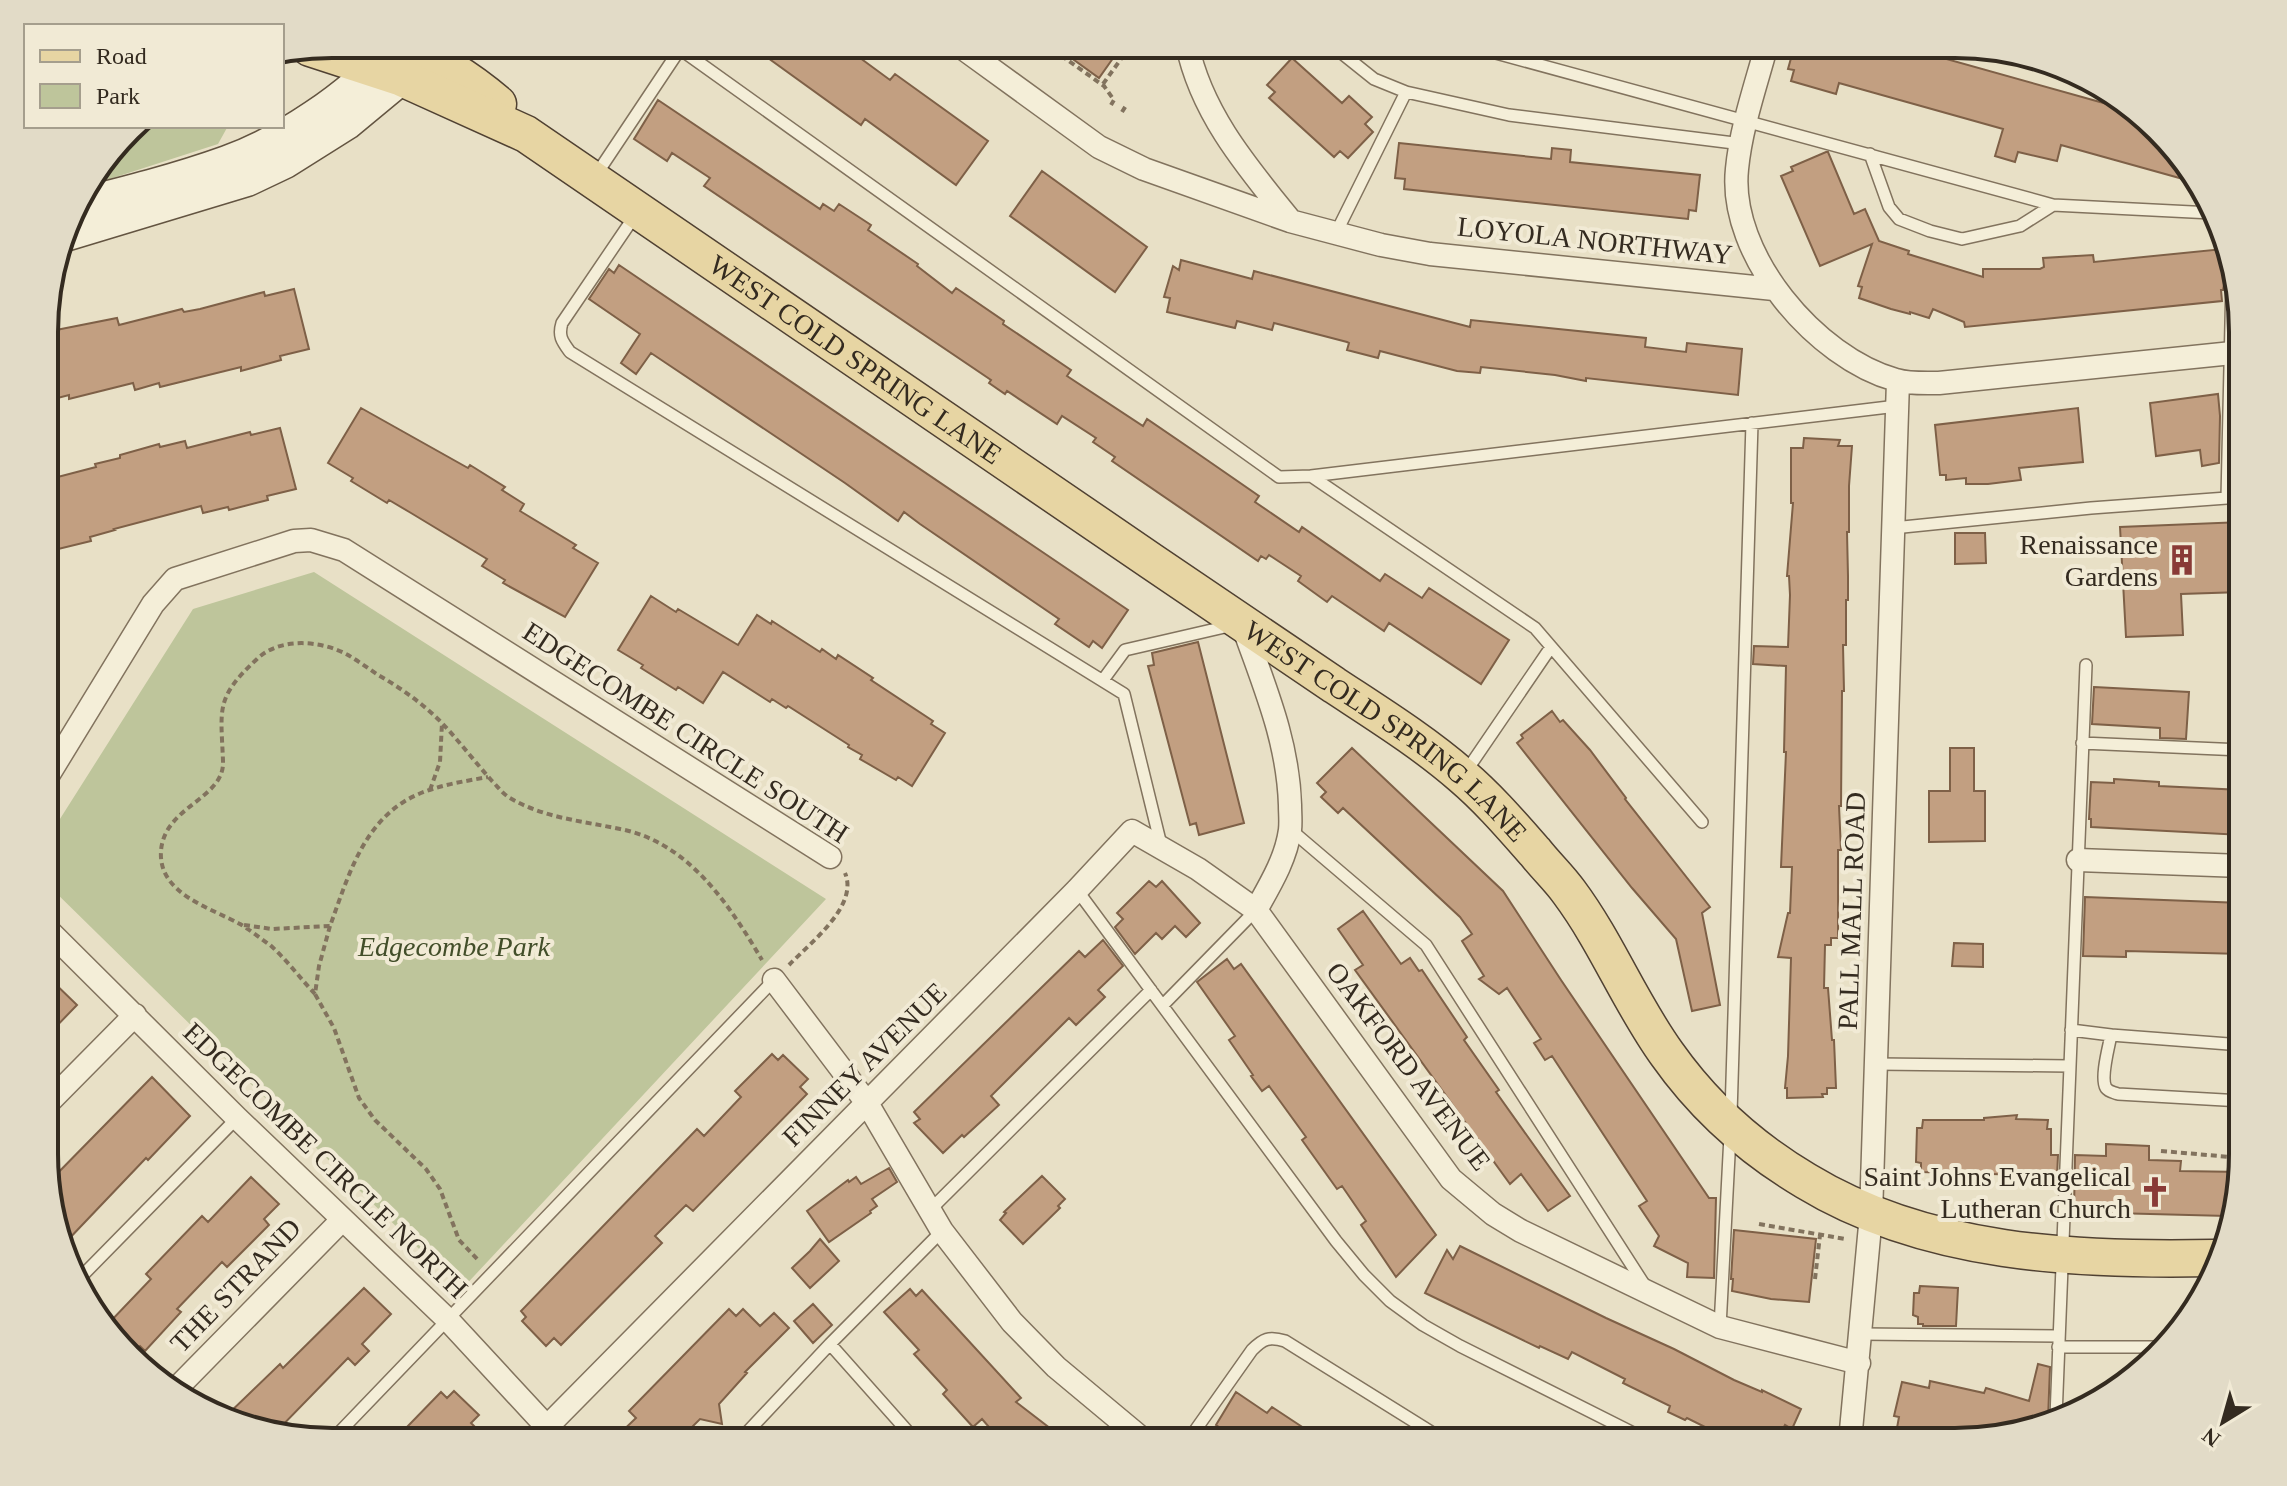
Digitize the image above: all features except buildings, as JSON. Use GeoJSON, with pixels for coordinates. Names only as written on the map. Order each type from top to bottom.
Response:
{"type":"FeatureCollection","features":[{"type":"Feature","properties":{"kind":"main road"},"geometry":{"type":"LineString","coordinates":[[92,201],[230,162],[275,140],[402,58]]}},
{"type":"Feature","properties":{"kind":"main road"},"geometry":{"type":"LineString","coordinates":[[78,231],[247,180],[285,162],[347,123],[403,58]]}},
{"type":"Feature","properties":{"kind":"main road","name":"WEST COLD SPRING LANE"},"geometry":{"type":"LineString","coordinates":[[408,58],[639,210],[1421,743],[1492,804],[1568,890],[1665,1052],[1692,1086],[1765,1154],[1808,1183],[1862,1228],[1919,1230],[1974,1242],[2061,1253],[2208,1258]]}},
{"type":"Feature","properties":{"kind":"main road"},"geometry":{"type":"LineString","coordinates":[[230,162],[244,128]]}},
{"type":"Feature","properties":{"kind":"street","name":"LOYOLA NORTHWAY"},"geometry":{"type":"LineString","coordinates":[[976,58],[1099,147],[1144,169],[1290,221],[1381,245],[1430,254],[1774,289]]}},
{"type":"Feature","properties":{"kind":"street"},"geometry":{"type":"LineString","coordinates":[[1190,58],[1205,100],[1221,129],[1290,221]]}},
{"type":"Feature","properties":{"kind":"street"},"geometry":{"type":"LineString","coordinates":[[1763,58],[1737,171],[1743,223],[1756,260],[1774,289],[1797,316],[1864,368],[1898,381],[1939,383],[2228,354]]}},
{"type":"Feature","properties":{"kind":"street","name":"PALL MALL ROAD"},"geometry":{"type":"LineString","coordinates":[[1852,1427],[1861,1334],[1862,1228],[1877,1064],[1898,381]]}},
{"type":"Feature","properties":{"kind":"street","name":"EDGECOMBE CIRCLE SOUTH"},"geometry":{"type":"LineString","coordinates":[[58,759],[153,604],[175,579],[294,541],[311,540],[344,550],[830,857]]}},
{"type":"Feature","properties":{"kind":"street"},"geometry":{"type":"LineString","coordinates":[[1242,623],[1286,756],[1290,829],[1273,881],[1256,910]]}},
{"type":"Feature","properties":{"kind":"street","name":"FINNEY AVENUE"},"geometry":{"type":"LineString","coordinates":[[554,1428],[1132,831],[1228,888],[1256,910]]}},
{"type":"Feature","properties":{"kind":"street"},"geometry":{"type":"LineString","coordinates":[[2078,860],[2228,865]]}},
{"type":"Feature","properties":{"kind":"street","name":"OAKFORD AVENUE"},"geometry":{"type":"LineString","coordinates":[[1256,910],[1451,1179],[1493,1214],[1521,1231],[1720,1327],[1859,1363]]}},
{"type":"Feature","properties":{"kind":"street","name":"EDGECOMBE CIRCLE NORTH"},"geometry":{"type":"LineString","coordinates":[[58,940],[237,1118],[448,1320],[537,1428]]}},
{"type":"Feature","properties":{"kind":"street"},"geometry":{"type":"LineString","coordinates":[[774,980],[867,1103],[942,1231],[1012,1322],[1056,1367],[1129,1428]]}},
{"type":"Feature","properties":{"kind":"street"},"geometry":{"type":"LineString","coordinates":[[58,1093],[135,1015]]}},
{"type":"Feature","properties":{"kind":"street","name":"THE STRAND"},"geometry":{"type":"LineString","coordinates":[[182,1383],[342,1220]]}},
{"type":"Feature","properties":{"kind":"lane"},"geometry":{"type":"LineString","coordinates":[[593,179],[674,58]]}},
{"type":"Feature","properties":{"kind":"lane"},"geometry":{"type":"LineString","coordinates":[[693,58],[1279,477],[1311,476],[1897,406]]}},
{"type":"Feature","properties":{"kind":"lane"},"geometry":{"type":"LineString","coordinates":[[1348,58],[1374,79],[1406,92],[1509,115],[1742,144]]}},
{"type":"Feature","properties":{"kind":"lane"},"geometry":{"type":"LineString","coordinates":[[1515,58],[2053,205],[2202,212]]}},
{"type":"Feature","properties":{"kind":"lane"},"geometry":{"type":"LineString","coordinates":[[1336,233],[1406,92]]}},
{"type":"Feature","properties":{"kind":"lane"},"geometry":{"type":"LineString","coordinates":[[1870,154],[1889,207],[1899,219],[1930,231],[1962,239],[2020,226],[2053,205]]}},
{"type":"Feature","properties":{"kind":"lane"},"geometry":{"type":"LineString","coordinates":[[639,210],[562,323],[559,332],[570,352],[1124,694],[1162,848]]}},
{"type":"Feature","properties":{"kind":"lane"},"geometry":{"type":"LineString","coordinates":[[1720,1327],[1731,1125],[1752,423]]}},
{"type":"Feature","properties":{"kind":"lane"},"geometry":{"type":"LineString","coordinates":[[1311,476],[1535,628],[1702,822]]}},
{"type":"Feature","properties":{"kind":"lane"},"geometry":{"type":"LineString","coordinates":[[1893,528],[2227,498],[2228,482]]}},
{"type":"Feature","properties":{"kind":"lane"},"geometry":{"type":"LineString","coordinates":[[1103,680],[1125,650],[1242,623]]}},
{"type":"Feature","properties":{"kind":"lane"},"geometry":{"type":"LineString","coordinates":[[1463,777],[1551,647]]}},
{"type":"Feature","properties":{"kind":"lane"},"geometry":{"type":"LineString","coordinates":[[2056,1408],[2086,665]]}},
{"type":"Feature","properties":{"kind":"lane"},"geometry":{"type":"LineString","coordinates":[[2082,743],[2228,749]]}},
{"type":"Feature","properties":{"kind":"lane"},"geometry":{"type":"LineString","coordinates":[[1290,829],[1426,945],[1652,1296]]}},
{"type":"Feature","properties":{"kind":"lane"},"geometry":{"type":"LineString","coordinates":[[1077,890],[1336,1241],[1390,1301],[1460,1346],[1622,1427]]}},
{"type":"Feature","properties":{"kind":"lane"},"geometry":{"type":"LineString","coordinates":[[1163,1005],[1256,910]]}},
{"type":"Feature","properties":{"kind":"lane"},"geometry":{"type":"LineString","coordinates":[[344,1428],[774,980]]}},
{"type":"Feature","properties":{"kind":"lane"},"geometry":{"type":"LineString","coordinates":[[929,1211],[1151,990]]}},
{"type":"Feature","properties":{"kind":"lane"},"geometry":{"type":"LineString","coordinates":[[2071,1030],[2228,1044]]}},
{"type":"Feature","properties":{"kind":"lane"},"geometry":{"type":"LineString","coordinates":[[2111,1035],[2104,1073],[2105,1084],[2110,1091],[2228,1100]]}},
{"type":"Feature","properties":{"kind":"lane"},"geometry":{"type":"LineString","coordinates":[[1877,1064],[2069,1066]]}},
{"type":"Feature","properties":{"kind":"lane"},"geometry":{"type":"LineString","coordinates":[[85,1273],[237,1118]]}},
{"type":"Feature","properties":{"kind":"lane"},"geometry":{"type":"LineString","coordinates":[[751,1428],[942,1231]]}},
{"type":"Feature","properties":{"kind":"lane"},"geometry":{"type":"LineString","coordinates":[[1861,1334],[2149,1347]]}},
{"type":"Feature","properties":{"kind":"lane"},"geometry":{"type":"LineString","coordinates":[[1197,1427],[1252,1350],[1263,1340],[1274,1338],[1285,1341],[1423,1427]]}},
{"type":"Feature","properties":{"kind":"lane"},"geometry":{"type":"LineString","coordinates":[[830,1344],[903,1428]]}},
{"type":"Feature","properties":{"kind":"path"},"geometry":{"type":"LineString","coordinates":[[1065,58],[1103,84],[1114,100],[1111,105]]}},
{"type":"Feature","properties":{"kind":"path"},"geometry":{"type":"LineString","coordinates":[[1103,84],[1122,58]]}},
{"type":"Feature","properties":{"kind":"path"},"geometry":{"type":"LineString","coordinates":[[1122,112],[1127,104]]}},
{"type":"Feature","properties":{"kind":"path"},"geometry":{"type":"LineString","coordinates":[[492,1274],[459,1240],[440,1189],[426,1169],[375,1120],[359,1098],[334,1028],[315,994],[272,947],[242,925],[184,895],[160,862],[161,846],[168,826],[207,793],[219,778],[224,765],[220,721],[223,702],[245,670],[278,645],[297,643],[323,646],[345,653],[425,707],[506,796],[553,816],[645,835],[666,846],[713,887],[744,929],[774,980]]}},
{"type":"Feature","properties":{"kind":"path"},"geometry":{"type":"LineString","coordinates":[[430,790],[440,762],[442,723]]}},
{"type":"Feature","properties":{"kind":"path"},"geometry":{"type":"LineString","coordinates":[[315,994],[330,926],[362,846],[373,830],[405,802],[430,790],[488,777]]}},
{"type":"Feature","properties":{"kind":"path","name":"EDGECOMBE CIRCLE SOUTH"},"geometry":{"type":"LineString","coordinates":[[774,980],[840,911],[847,897],[849,881],[845,871],[830,857]]}},
{"type":"Feature","properties":{"kind":"path"},"geometry":{"type":"LineString","coordinates":[[242,925],[272,929],[330,926]]}},
{"type":"Feature","properties":{"kind":"path"},"geometry":{"type":"LineString","coordinates":[[2161,1151],[2228,1157]]}},
{"type":"Feature","properties":{"kind":"path"},"geometry":{"type":"LineString","coordinates":[[1759,1224],[1820,1235],[1862,1228]]}},
{"type":"Feature","properties":{"kind":"path"},"geometry":{"type":"LineString","coordinates":[[1815,1279],[1820,1235]]}},
{"type":"Feature","properties":{"kind":"green space"},"geometry":{"type":"Polygon","coordinates":[[[149,128],[227,128],[218,144],[103,181],[126,151],[149,128]]]}},
{"type":"Feature","properties":{"kind":"green space","name":"Edgecombe Park"},"geometry":{"type":"Polygon","coordinates":[[[314,572],[826,899],[461,1290],[58,895],[58,822],[193,609],[314,572]]]}},
{"type":"Feature","properties":{"kind":"place","name":"Renaissance Gardens"},"geometry":{"type":"Point","coordinates":[2182,560]}},
{"type":"Feature","properties":{"kind":"place","name":"Saint Johns Evangelical Lutheran Church"},"geometry":{"type":"Point","coordinates":[2155,1192]}}]}
